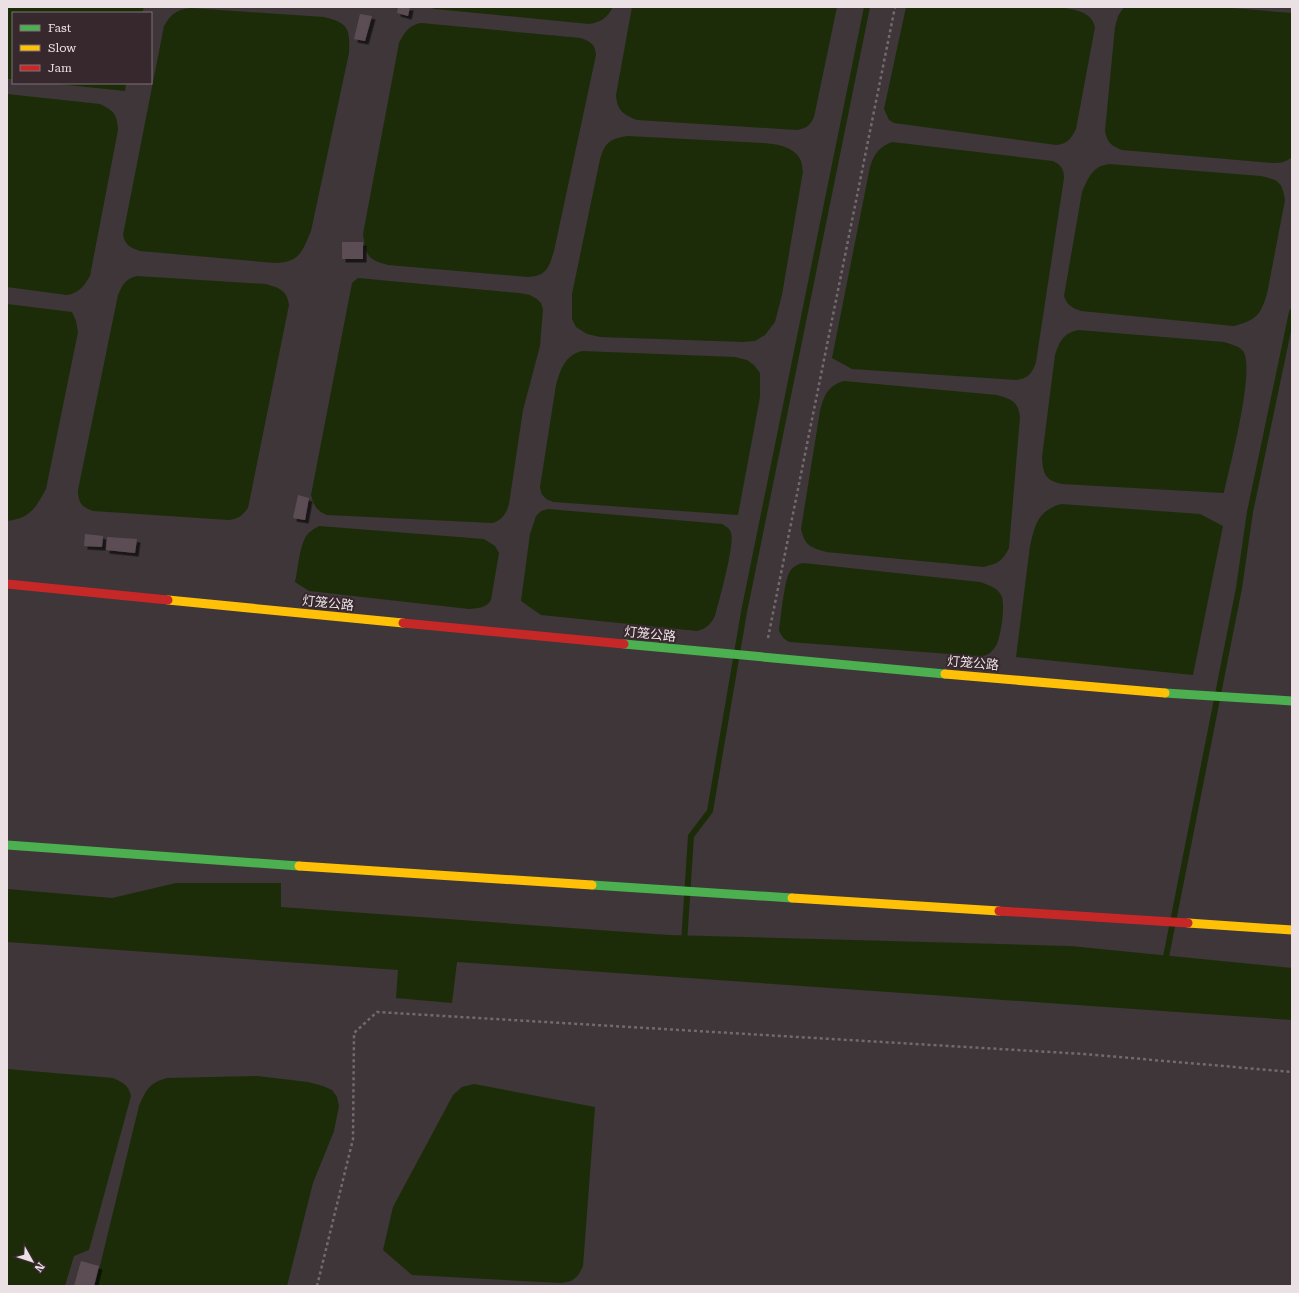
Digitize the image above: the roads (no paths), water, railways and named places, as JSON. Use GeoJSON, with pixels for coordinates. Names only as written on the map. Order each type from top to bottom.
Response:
{"type":"FeatureCollection","features":[{"type":"Feature","properties":{"kind":"street","name":"灯笼公路"},"geometry":{"type":"LineString","coordinates":[[7,584],[764,658],[1202,696],[1292,701]]}},
{"type":"Feature","properties":{"kind":"street"},"geometry":{"type":"LineString","coordinates":[[7,845],[214,861],[1292,930]]}},
{"type":"Feature","properties":{"kind":"waterway"},"geometry":{"type":"LineString","coordinates":[[684,943],[691,836],[710,811],[744,612],[867,7]]}},
{"type":"Feature","properties":{"kind":"waterway"},"geometry":{"type":"LineString","coordinates":[[1165,962],[1239,588],[1250,512],[1292,312]]}}]}
